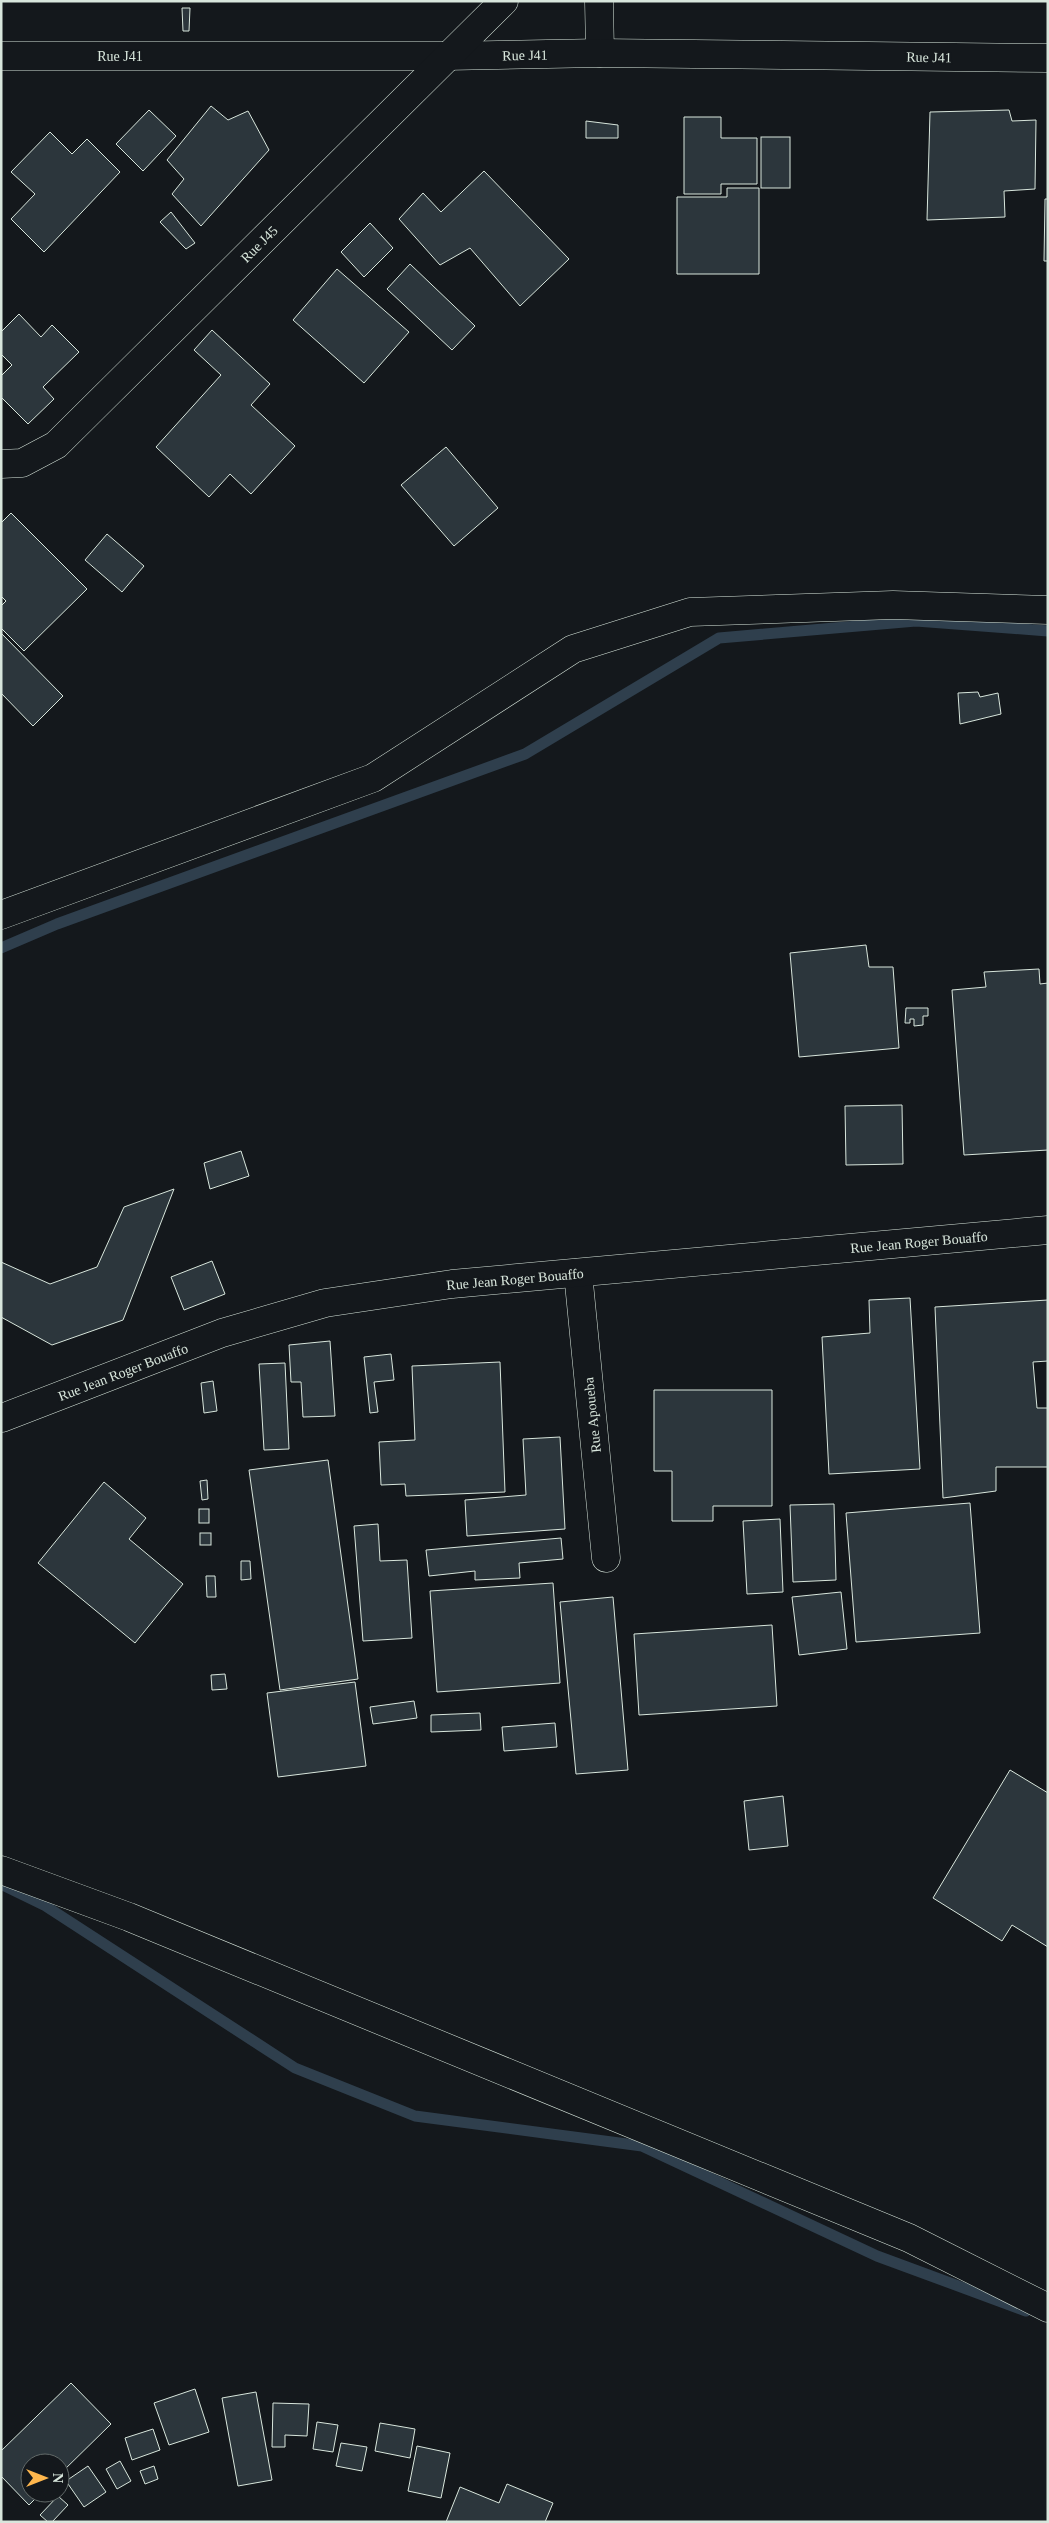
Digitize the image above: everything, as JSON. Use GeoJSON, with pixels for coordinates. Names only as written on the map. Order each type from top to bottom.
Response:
{"type":"FeatureCollection","features":[{"type":"Feature","properties":{"kind":"street","name":"Rue J45"},"geometry":{"type":"LineString","coordinates":[[1,464],[22,463],[56,445],[504,1]]}},
{"type":"Feature","properties":{"kind":"street"},"geometry":{"type":"LineString","coordinates":[[599,1],[600,54]]}},
{"type":"Feature","properties":{"kind":"street","name":"Rue J41"},"geometry":{"type":"LineString","coordinates":[[1,56],[600,54],[1048,58]]}},
{"type":"Feature","properties":{"kind":"street"},"geometry":{"type":"LineString","coordinates":[[1,915],[373,778],[573,649],[690,612],[893,605],[1048,610]]}},
{"type":"Feature","properties":{"kind":"street","name":"Rue Jean Roger Bouaffo"},"geometry":{"type":"LineString","coordinates":[[2,1418],[222,1333],[325,1303],[452,1284],[1048,1230]]}},
{"type":"Feature","properties":{"kind":"street","name":"Rue Apoueba"},"geometry":{"type":"LineString","coordinates":[[578,1273],[606,1558]]}},
{"type":"Feature","properties":{"kind":"street"},"geometry":{"type":"LineString","coordinates":[[1,1870],[129,1917],[909,2238],[1048,2308]]}},
{"type":"Feature","properties":{"kind":"building"},"geometry":{"type":"Polygon","coordinates":[[[182,8],[190,8],[189,31],[183,31],[182,8]]]}},
{"type":"Feature","properties":{"kind":"building"},"geometry":{"type":"Polygon","coordinates":[[[211,106],[228,120],[248,111],[269,150],[201,226],[172,194],[184,179],[167,160],[211,106]]]}},
{"type":"Feature","properties":{"kind":"building"},"geometry":{"type":"Polygon","coordinates":[[[149,110],[176,136],[143,171],[116,144],[149,110]]]}},
{"type":"Feature","properties":{"kind":"building"},"geometry":{"type":"Polygon","coordinates":[[[1009,110],[1012,121],[1036,120],[1035,189],[1004,191],[1005,217],[927,220],[930,112],[1009,110]]]}},
{"type":"Feature","properties":{"kind":"building"},"geometry":{"type":"Polygon","coordinates":[[[684,117],[721,117],[721,138],[757,138],[757,184],[721,184],[721,194],[684,194],[684,117]]]}},
{"type":"Feature","properties":{"kind":"building"},"geometry":{"type":"Polygon","coordinates":[[[586,121],[618,125],[618,138],[586,138],[586,121]]]}},
{"type":"Feature","properties":{"kind":"building"},"geometry":{"type":"Polygon","coordinates":[[[50,132],[72,154],[87,139],[120,172],[44,252],[11,219],[35,194],[11,172],[50,132]]]}},
{"type":"Feature","properties":{"kind":"building"},"geometry":{"type":"Polygon","coordinates":[[[761,137],[790,137],[790,188],[761,188],[761,137]]]}},
{"type":"Feature","properties":{"kind":"building"},"geometry":{"type":"Polygon","coordinates":[[[484,171],[569,259],[520,306],[470,248],[440,265],[399,219],[423,193],[441,212],[484,171]]]}},
{"type":"Feature","properties":{"kind":"building"},"geometry":{"type":"Polygon","coordinates":[[[727,188],[759,188],[759,274],[677,274],[677,197],[727,197],[727,188]]]}},
{"type":"Feature","properties":{"kind":"building"},"geometry":{"type":"Polygon","coordinates":[[[1045,199],[1048,199],[1048,261],[1044,261],[1045,199]]]}},
{"type":"Feature","properties":{"kind":"building"},"geometry":{"type":"Polygon","coordinates":[[[171,212],[195,243],[186,249],[160,222],[171,212]]]}},
{"type":"Feature","properties":{"kind":"building"},"geometry":{"type":"Polygon","coordinates":[[[370,223],[393,248],[364,277],[341,252],[370,223]]]}},
{"type":"Feature","properties":{"kind":"building"},"geometry":{"type":"Polygon","coordinates":[[[410,264],[475,326],[452,350],[387,289],[410,264]]]}},
{"type":"Feature","properties":{"kind":"building"},"geometry":{"type":"Polygon","coordinates":[[[337,269],[409,332],[364,383],[293,320],[337,269]]]}},
{"type":"Feature","properties":{"kind":"building"},"geometry":{"type":"Polygon","coordinates":[[[19,314],[41,337],[52,325],[79,352],[43,387],[54,399],[28,424],[1,397],[1,376],[12,365],[1,354],[1,332],[19,314]]]}},
{"type":"Feature","properties":{"kind":"building"},"geometry":{"type":"Polygon","coordinates":[[[212,330],[270,384],[251,405],[295,446],[251,494],[230,474],[209,497],[156,447],[221,375],[194,350],[212,330]]]}},
{"type":"Feature","properties":{"kind":"building"},"geometry":{"type":"Polygon","coordinates":[[[446,447],[498,508],[454,546],[401,485],[446,447]]]}},
{"type":"Feature","properties":{"kind":"building"},"geometry":{"type":"Polygon","coordinates":[[[11,513],[87,589],[24,651],[1,628],[1,606],[6,601],[1,596],[1,523],[11,513]]]}},
{"type":"Feature","properties":{"kind":"building"},"geometry":{"type":"Polygon","coordinates":[[[107,534],[144,566],[122,592],[85,560],[107,534]]]}},
{"type":"Feature","properties":{"kind":"building"},"geometry":{"type":"Polygon","coordinates":[[[1,633],[63,696],[33,726],[1,693],[1,633]]]}},
{"type":"Feature","properties":{"kind":"building"},"geometry":{"type":"Polygon","coordinates":[[[978,692],[980,697],[998,693],[1001,714],[960,724],[958,693],[978,692]]]}},
{"type":"Feature","properties":{"kind":"building"},"geometry":{"type":"Polygon","coordinates":[[[866,945],[869,967],[893,967],[899,1048],[799,1057],[790,953],[866,945]]]}},
{"type":"Feature","properties":{"kind":"building"},"geometry":{"type":"Polygon","coordinates":[[[1039,969],[1040,984],[1048,983],[1048,1150],[964,1155],[952,990],[986,987],[984,972],[1039,969]]]}},
{"type":"Feature","properties":{"kind":"building"},"geometry":{"type":"Polygon","coordinates":[[[906,1008],[928,1008],[928,1016],[923,1016],[923,1025],[914,1026],[914,1019],[910,1019],[910,1023],[905,1023],[906,1008]]]}},
{"type":"Feature","properties":{"kind":"building"},"geometry":{"type":"Polygon","coordinates":[[[902,1105],[903,1164],[846,1165],[845,1106],[902,1105]]]}},
{"type":"Feature","properties":{"kind":"building"},"geometry":{"type":"Polygon","coordinates":[[[241,1151],[249,1176],[210,1189],[204,1163],[241,1151]]]}},
{"type":"Feature","properties":{"kind":"building"},"geometry":{"type":"Polygon","coordinates":[[[174,1189],[123,1320],[52,1345],[1,1317],[1,1262],[50,1284],[97,1267],[124,1207],[174,1189]]]}},
{"type":"Feature","properties":{"kind":"building"},"geometry":{"type":"Polygon","coordinates":[[[212,1261],[225,1294],[184,1310],[171,1277],[212,1261]]]}},
{"type":"Feature","properties":{"kind":"building"},"geometry":{"type":"Polygon","coordinates":[[[910,1298],[920,1469],[829,1474],[822,1337],[870,1333],[869,1300],[910,1298]]]}},
{"type":"Feature","properties":{"kind":"building"},"geometry":{"type":"Polygon","coordinates":[[[1048,1300],[1048,1361],[1033,1362],[1037,1408],[1048,1408],[1048,1467],[996,1467],[996,1491],[943,1498],[935,1307],[1048,1300]]]}},
{"type":"Feature","properties":{"kind":"building"},"geometry":{"type":"Polygon","coordinates":[[[330,1341],[335,1416],[303,1417],[301,1382],[291,1382],[289,1345],[330,1341]]]}},
{"type":"Feature","properties":{"kind":"building"},"geometry":{"type":"Polygon","coordinates":[[[391,1354],[394,1380],[374,1382],[378,1412],[370,1413],[364,1357],[391,1354]]]}},
{"type":"Feature","properties":{"kind":"building"},"geometry":{"type":"Polygon","coordinates":[[[500,1362],[505,1492],[406,1496],[405,1484],[381,1485],[379,1442],[415,1440],[412,1366],[500,1362]]]}},
{"type":"Feature","properties":{"kind":"building"},"geometry":{"type":"Polygon","coordinates":[[[285,1363],[289,1449],[264,1450],[259,1364],[285,1363]]]}},
{"type":"Feature","properties":{"kind":"building"},"geometry":{"type":"Polygon","coordinates":[[[213,1381],[217,1411],[204,1413],[201,1383],[213,1381]]]}},
{"type":"Feature","properties":{"kind":"building"},"geometry":{"type":"Polygon","coordinates":[[[654,1390],[772,1390],[772,1506],[713,1506],[713,1521],[672,1521],[672,1471],[654,1471],[654,1390]]]}},
{"type":"Feature","properties":{"kind":"building"},"geometry":{"type":"Polygon","coordinates":[[[560,1437],[565,1529],[467,1536],[465,1500],[526,1495],[523,1439],[560,1437]]]}},
{"type":"Feature","properties":{"kind":"building"},"geometry":{"type":"Polygon","coordinates":[[[328,1460],[358,1679],[280,1690],[249,1470],[328,1460]]]}},
{"type":"Feature","properties":{"kind":"building"},"geometry":{"type":"Polygon","coordinates":[[[207,1480],[208,1499],[202,1500],[200,1481],[207,1480]]]}},
{"type":"Feature","properties":{"kind":"building"},"geometry":{"type":"Polygon","coordinates":[[[104,1482],[146,1518],[129,1539],[183,1584],[135,1643],[38,1563],[104,1482]]]}},
{"type":"Feature","properties":{"kind":"building"},"geometry":{"type":"Polygon","coordinates":[[[970,1503],[980,1633],[856,1642],[846,1513],[970,1503]]]}},
{"type":"Feature","properties":{"kind":"building"},"geometry":{"type":"Polygon","coordinates":[[[834,1504],[836,1580],[793,1582],[790,1505],[834,1504]]]}},
{"type":"Feature","properties":{"kind":"building"},"geometry":{"type":"Polygon","coordinates":[[[199,1509],[209,1509],[209,1523],[199,1523],[199,1509]]]}},
{"type":"Feature","properties":{"kind":"building"},"geometry":{"type":"Polygon","coordinates":[[[780,1519],[783,1592],[747,1594],[743,1521],[780,1519]]]}},
{"type":"Feature","properties":{"kind":"building"},"geometry":{"type":"Polygon","coordinates":[[[378,1524],[380,1561],[407,1560],[412,1638],[363,1641],[354,1526],[378,1524]]]}},
{"type":"Feature","properties":{"kind":"building"},"geometry":{"type":"Polygon","coordinates":[[[200,1533],[211,1533],[211,1545],[200,1545],[200,1533]]]}},
{"type":"Feature","properties":{"kind":"building"},"geometry":{"type":"Polygon","coordinates":[[[561,1538],[563,1559],[519,1563],[520,1578],[475,1580],[475,1571],[429,1576],[426,1550],[561,1538]]]}},
{"type":"Feature","properties":{"kind":"building"},"geometry":{"type":"Polygon","coordinates":[[[241,1561],[250,1561],[251,1579],[241,1580],[241,1561]]]}},
{"type":"Feature","properties":{"kind":"building"},"geometry":{"type":"Polygon","coordinates":[[[206,1576],[215,1576],[216,1597],[207,1597],[206,1576]]]}},
{"type":"Feature","properties":{"kind":"building"},"geometry":{"type":"Polygon","coordinates":[[[553,1583],[560,1683],[437,1692],[430,1591],[553,1583]]]}},
{"type":"Feature","properties":{"kind":"building"},"geometry":{"type":"Polygon","coordinates":[[[841,1592],[847,1649],[799,1655],[792,1597],[841,1592]]]}},
{"type":"Feature","properties":{"kind":"building"},"geometry":{"type":"Polygon","coordinates":[[[613,1597],[628,1770],[576,1774],[560,1602],[613,1597]]]}},
{"type":"Feature","properties":{"kind":"building"},"geometry":{"type":"Polygon","coordinates":[[[772,1625],[777,1706],[639,1715],[634,1634],[772,1625]]]}},
{"type":"Feature","properties":{"kind":"building"},"geometry":{"type":"Polygon","coordinates":[[[225,1674],[227,1689],[212,1690],[211,1675],[225,1674]]]}},
{"type":"Feature","properties":{"kind":"building"},"geometry":{"type":"Polygon","coordinates":[[[355,1682],[366,1766],[278,1777],[267,1693],[355,1682]]]}},
{"type":"Feature","properties":{"kind":"building"},"geometry":{"type":"Polygon","coordinates":[[[414,1701],[417,1718],[373,1724],[370,1707],[414,1701]]]}},
{"type":"Feature","properties":{"kind":"building"},"geometry":{"type":"Polygon","coordinates":[[[480,1713],[481,1730],[431,1732],[431,1715],[480,1713]]]}},
{"type":"Feature","properties":{"kind":"building"},"geometry":{"type":"Polygon","coordinates":[[[555,1723],[557,1747],[504,1751],[502,1727],[555,1723]]]}},
{"type":"Feature","properties":{"kind":"building"},"geometry":{"type":"Polygon","coordinates":[[[1010,1770],[1048,1793],[1048,1947],[1012,1925],[1002,1941],[933,1898],[1010,1770]]]}},
{"type":"Feature","properties":{"kind":"building"},"geometry":{"type":"Polygon","coordinates":[[[783,1796],[788,1846],[749,1850],[744,1801],[783,1796]]]}},
{"type":"Feature","properties":{"kind":"building"},"geometry":{"type":"Polygon","coordinates":[[[71,2383],[111,2424],[70,2464],[70,2453],[20,2453],[20,2496],[1,2476],[1,2451],[71,2383]]]}},
{"type":"Feature","properties":{"kind":"building"},"geometry":{"type":"Polygon","coordinates":[[[195,2389],[209,2432],[169,2445],[154,2403],[195,2389]]]}},
{"type":"Feature","properties":{"kind":"building"},"geometry":{"type":"Polygon","coordinates":[[[256,2392],[272,2480],[238,2486],[222,2398],[256,2392]]]}},
{"type":"Feature","properties":{"kind":"building"},"geometry":{"type":"Polygon","coordinates":[[[273,2403],[309,2404],[307,2436],[285,2435],[285,2447],[272,2447],[273,2403]]]}},
{"type":"Feature","properties":{"kind":"building"},"geometry":{"type":"Polygon","coordinates":[[[317,2422],[338,2425],[333,2452],[313,2449],[317,2422]]]}},
{"type":"Feature","properties":{"kind":"building"},"geometry":{"type":"Polygon","coordinates":[[[380,2423],[415,2429],[410,2458],[375,2451],[380,2423]]]}},
{"type":"Feature","properties":{"kind":"building"},"geometry":{"type":"Polygon","coordinates":[[[153,2429],[160,2450],[132,2460],[125,2438],[153,2429]]]}},
{"type":"Feature","properties":{"kind":"building"},"geometry":{"type":"Polygon","coordinates":[[[341,2443],[367,2447],[362,2471],[336,2466],[341,2443]]]}},
{"type":"Feature","properties":{"kind":"building"},"geometry":{"type":"Polygon","coordinates":[[[417,2446],[450,2453],[441,2498],[408,2491],[417,2446]]]}},
{"type":"Feature","properties":{"kind":"building"},"geometry":{"type":"Polygon","coordinates":[[[120,2461],[131,2481],[117,2489],[106,2469],[120,2461]]]}},
{"type":"Feature","properties":{"kind":"building"},"geometry":{"type":"Polygon","coordinates":[[[88,2466],[106,2492],[84,2507],[70,2487],[70,2478],[88,2466]]]}},
{"type":"Feature","properties":{"kind":"building"},"geometry":{"type":"Polygon","coordinates":[[[154,2466],[158,2479],[145,2484],[140,2471],[154,2466]]]}},
{"type":"Feature","properties":{"kind":"building"},"geometry":{"type":"Polygon","coordinates":[[[507,2484],[553,2503],[545,2522],[446,2522],[460,2487],[499,2503],[507,2484]]]}},
{"type":"Feature","properties":{"kind":"building"},"geometry":{"type":"Polygon","coordinates":[[[51,2503],[66,2503],[68,2505],[52,2522],[48,2522],[40,2515],[51,2503]]]}},
{"type":"Feature","properties":{"kind":"waterway"},"geometry":{"type":"LineString","coordinates":[[1,948],[57,924],[525,754],[719,638],[916,621],[1048,631]]}},
{"type":"Feature","properties":{"kind":"waterway"},"geometry":{"type":"LineString","coordinates":[[1,1884],[44,1905],[295,2068],[415,2116],[642,2146],[877,2256],[1026,2311]]}}]}
